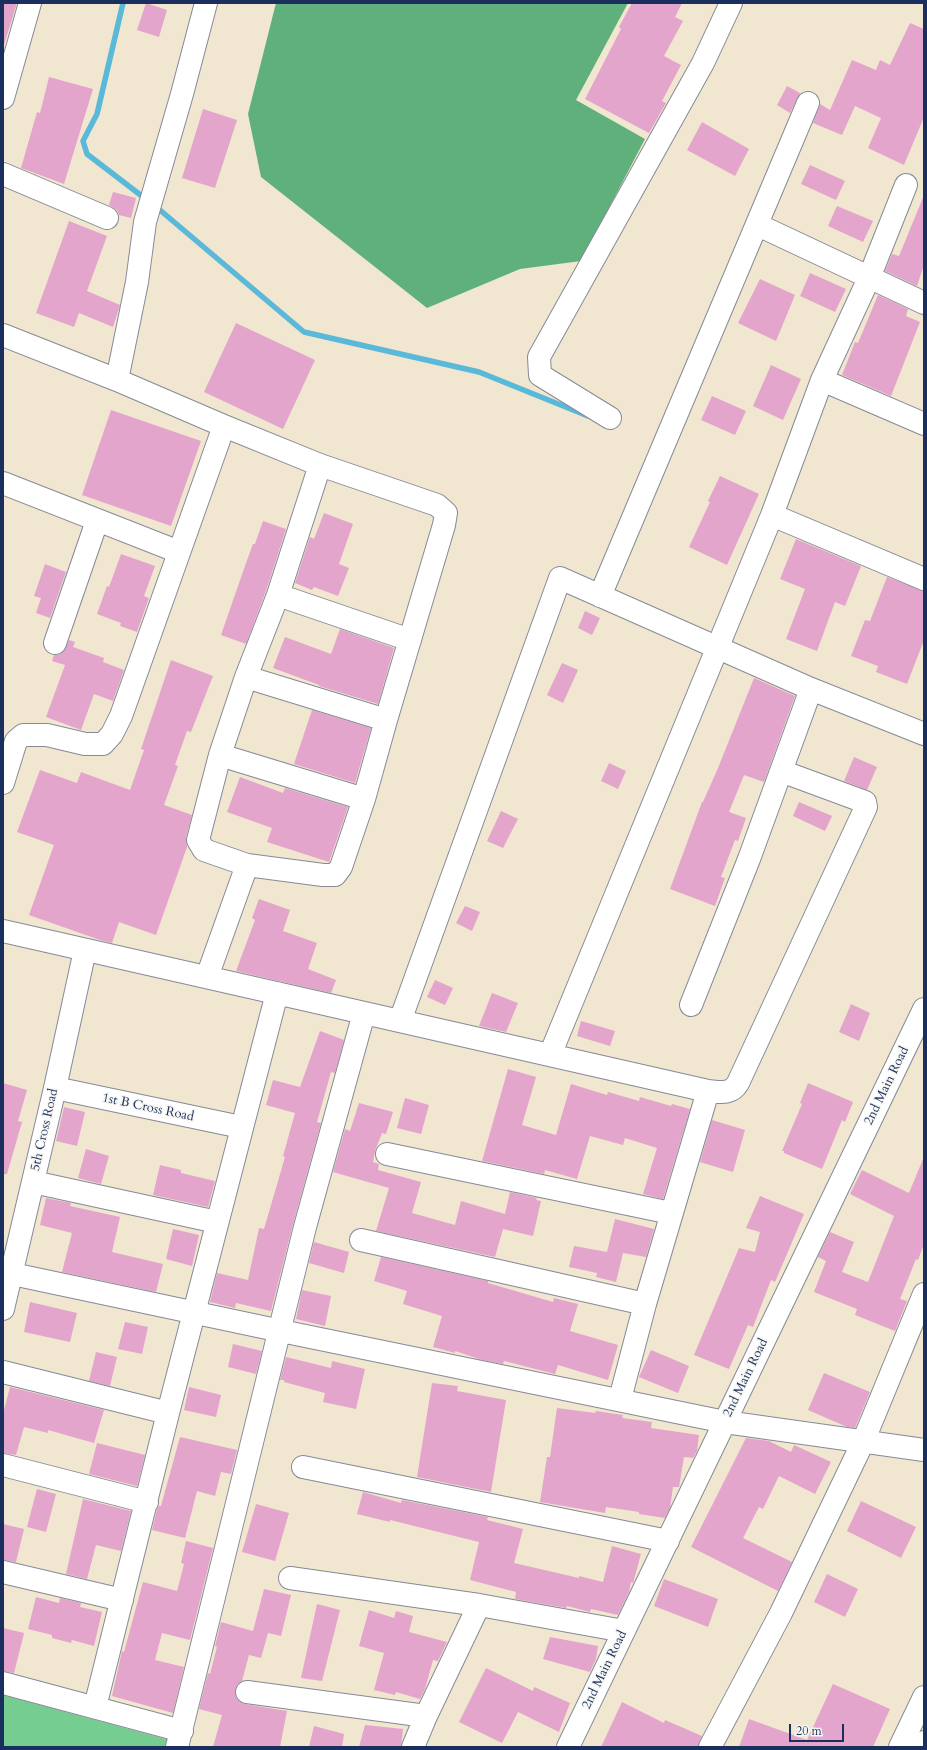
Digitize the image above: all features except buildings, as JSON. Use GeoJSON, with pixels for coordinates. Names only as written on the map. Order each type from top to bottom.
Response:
{"type":"FeatureCollection","features":[{"type":"Feature","properties":{"kind":"street"},"geometry":{"type":"LineString","coordinates":[[3,98],[10,48],[30,3]]}},
{"type":"Feature","properties":{"kind":"street"},"geometry":{"type":"LineString","coordinates":[[117,380],[137,282],[145,222],[182,94],[206,3]]}},
{"type":"Feature","properties":{"kind":"street"},"geometry":{"type":"LineString","coordinates":[[610,418],[540,375],[539,357],[703,63],[731,3]]}},
{"type":"Feature","properties":{"kind":"street"},"geometry":{"type":"LineString","coordinates":[[600,596],[758,225],[808,103]]}},
{"type":"Feature","properties":{"kind":"street"},"geometry":{"type":"LineString","coordinates":[[3,174],[107,218]]}},
{"type":"Feature","properties":{"kind":"street"},"geometry":{"type":"LineString","coordinates":[[550,1055],[772,515],[822,380],[869,278],[906,185]]}},
{"type":"Feature","properties":{"kind":"street"},"geometry":{"type":"LineString","coordinates":[[758,225],[924,303]]}},
{"type":"Feature","properties":{"kind":"street"},"geometry":{"type":"LineString","coordinates":[[3,335],[117,380],[320,465],[436,505],[446,513],[444,525],[364,799],[341,867],[335,875],[323,875],[247,865],[204,850],[198,840],[220,755],[246,677],[278,595],[320,465]]}},
{"type":"Feature","properties":{"kind":"street"},"geometry":{"type":"LineString","coordinates":[[822,380],[924,424]]}},
{"type":"Feature","properties":{"kind":"street"},"geometry":{"type":"LineString","coordinates":[[3,783],[7,754],[16,741],[23,735],[48,735],[85,744],[103,744],[112,734],[121,716],[224,426]]}},
{"type":"Feature","properties":{"kind":"street"},"geometry":{"type":"LineString","coordinates":[[3,484],[179,552]]}},
{"type":"Feature","properties":{"kind":"street"},"geometry":{"type":"LineString","coordinates":[[772,515],[924,579]]}},
{"type":"Feature","properties":{"kind":"street"},"geometry":{"type":"LineString","coordinates":[[55,643],[97,521]]}},
{"type":"Feature","properties":{"kind":"street"},"geometry":{"type":"LineString","coordinates":[[400,1021],[560,578],[811,689],[924,734]]}},
{"type":"Feature","properties":{"kind":"street"},"geometry":{"type":"LineString","coordinates":[[278,595],[410,640]]}},
{"type":"Feature","properties":{"kind":"street"},"geometry":{"type":"LineString","coordinates":[[246,677],[386,720]]}},
{"type":"Feature","properties":{"kind":"street"},"geometry":{"type":"LineString","coordinates":[[691,1005],[746,866],[811,689]]}},
{"type":"Feature","properties":{"kind":"street"},"geometry":{"type":"LineString","coordinates":[[220,755],[364,799]]}},
{"type":"Feature","properties":{"kind":"street"},"geometry":{"type":"LineString","coordinates":[[3,931],[708,1091],[731,1091],[735,1087],[866,807],[865,802],[781,771]]}},
{"type":"Feature","properties":{"kind":"street"},"geometry":{"type":"LineString","coordinates":[[208,977],[247,865]]}},
{"type":"Feature","properties":{"kind":"street","name":"5th Cross Road"},"geometry":{"type":"LineString","coordinates":[[3,1310],[7,1273],[33,1182],[85,950]]}},
{"type":"Feature","properties":{"kind":"street"},"geometry":{"type":"LineString","coordinates":[[95,1707],[168,1413],[277,993]]}},
{"type":"Feature","properties":{"kind":"street","name":"2nd Main Road"},"geometry":{"type":"LineString","coordinates":[[568,1747],[924,1009]]}},
{"type":"Feature","properties":{"kind":"street"},"geometry":{"type":"LineString","coordinates":[[3,1683],[95,1707],[180,1739],[281,1331],[305,1227],[364,1013]]}},
{"type":"Feature","properties":{"kind":"street","name":"1st B Cross Road"},"geometry":{"type":"LineString","coordinates":[[55,1088],[241,1127]]}},
{"type":"Feature","properties":{"kind":"street"},"geometry":{"type":"LineString","coordinates":[[620,1399],[671,1213],[708,1091]]}},
{"type":"Feature","properties":{"kind":"street"},"geometry":{"type":"LineString","coordinates":[[387,1154],[671,1213]]}},
{"type":"Feature","properties":{"kind":"street"},"geometry":{"type":"LineString","coordinates":[[33,1182],[217,1222]]}},
{"type":"Feature","properties":{"kind":"street"},"geometry":{"type":"LineString","coordinates":[[361,1240],[645,1304]]}},
{"type":"Feature","properties":{"kind":"street"},"geometry":{"type":"LineString","coordinates":[[7,1273],[725,1422],[924,1450]]}},
{"type":"Feature","properties":{"kind":"street"},"geometry":{"type":"LineString","coordinates":[[710,1747],[781,1613],[863,1442],[924,1294]]}},
{"type":"Feature","properties":{"kind":"street"},"geometry":{"type":"LineString","coordinates":[[3,1372],[168,1413]]}},
{"type":"Feature","properties":{"kind":"street"},"geometry":{"type":"LineString","coordinates":[[3,1465],[147,1502]]}},
{"type":"Feature","properties":{"kind":"street"},"geometry":{"type":"LineString","coordinates":[[303,1467],[668,1541]]}},
{"type":"Feature","properties":{"kind":"street"},"geometry":{"type":"LineString","coordinates":[[3,1572],[122,1600]]}},
{"type":"Feature","properties":{"kind":"street"},"geometry":{"type":"LineString","coordinates":[[290,1578],[479,1605],[624,1631]]}},
{"type":"Feature","properties":{"kind":"street"},"geometry":{"type":"LineString","coordinates":[[413,1747],[426,1716],[479,1605]]}},
{"type":"Feature","properties":{"kind":"street"},"geometry":{"type":"LineString","coordinates":[[247,1692],[426,1716]]}},
{"type":"Feature","properties":{"kind":"street"},"geometry":{"type":"LineString","coordinates":[[900,1747],[924,1697]]}},
{"type":"Feature","properties":{"kind":"street"},"geometry":{"type":"LineString","coordinates":[[922,1747],[924,1742]]}},
{"type":"Feature","properties":{"kind":"green space"},"geometry":{"type":"Polygon","coordinates":[[[276,3],[628,3],[576,100],[645,139],[581,261],[520,269],[427,308],[261,177],[248,114],[276,3]]]}},
{"type":"Feature","properties":{"kind":"green space"},"geometry":{"type":"Polygon","coordinates":[[[3,1695],[195,1747],[3,1747],[3,1695]]]}},
{"type":"Feature","properties":{"kind":"waterway"},"geometry":{"type":"LineString","coordinates":[[123,3],[97,114],[83,141],[87,154],[147,200]]}},
{"type":"Feature","properties":{"kind":"waterway"},"geometry":{"type":"LineString","coordinates":[[154,205],[304,332],[479,372],[588,416]]}}]}
